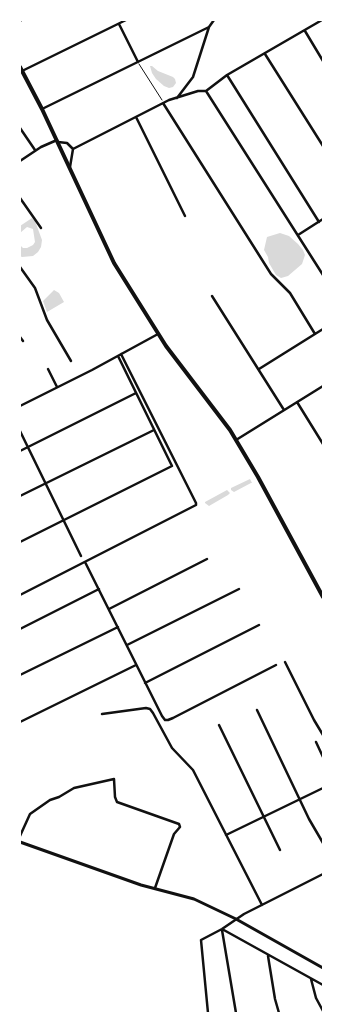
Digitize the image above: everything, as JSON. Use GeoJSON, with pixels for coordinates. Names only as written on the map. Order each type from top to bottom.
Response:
{"type":"FeatureCollection","features":[{"type":"Feature","properties":{"kind":"main road"},"geometry":{"type":"LineString","coordinates":[[21,69],[58,141],[114,263],[159,334],[236,440],[323,597]]}},
{"type":"Feature","properties":{"kind":"street"},"geometry":{"type":"LineString","coordinates":[[21,69],[126,20]]}},
{"type":"Feature","properties":{"kind":"street"},"geometry":{"type":"LineString","coordinates":[[176,98],[193,77],[209,27],[214,20]]}},
{"type":"Feature","properties":{"kind":"street"},"geometry":{"type":"LineString","coordinates":[[73,149],[163,102],[198,91],[206,91],[227,74],[265,54],[322,20]]}},
{"type":"Feature","properties":{"kind":"street"},"geometry":{"type":"LineString","coordinates":[[119,24],[138,62]]}},
{"type":"Feature","properties":{"kind":"street"},"geometry":{"type":"LineString","coordinates":[[42,109],[209,27]]}},
{"type":"Feature","properties":{"kind":"street"},"geometry":{"type":"LineString","coordinates":[[304,31],[323,61]]}},
{"type":"Feature","properties":{"kind":"street"},"geometry":{"type":"LineString","coordinates":[[265,54],[323,146]]}},
{"type":"Feature","properties":{"kind":"street"},"geometry":{"type":"LineString","coordinates":[[227,74],[319,222]]}},
{"type":"Feature","properties":{"kind":"street"},"geometry":{"type":"LineString","coordinates":[[206,91],[323,275]]}},
{"type":"Feature","properties":{"kind":"street"},"geometry":{"type":"LineString","coordinates":[[163,102],[272,274],[290,293],[314,334]]}},
{"type":"Feature","properties":{"kind":"street"},"geometry":{"type":"LineString","coordinates":[[136,117],[185,216]]}},
{"type":"Feature","properties":{"kind":"street"},"geometry":{"type":"LineString","coordinates":[[20,128],[36,150]]}},
{"type":"Feature","properties":{"kind":"street"},"geometry":{"type":"LineString","coordinates":[[20,161],[36,150],[58,141],[67,143],[73,149]]}},
{"type":"Feature","properties":{"kind":"street"},"geometry":{"type":"LineString","coordinates":[[70,168],[73,149]]}},
{"type":"Feature","properties":{"kind":"street"},"geometry":{"type":"LineString","coordinates":[[20,198],[41,228]]}},
{"type":"Feature","properties":{"kind":"street"},"geometry":{"type":"LineString","coordinates":[[298,235],[323,219]]}},
{"type":"Feature","properties":{"kind":"street"},"geometry":{"type":"LineString","coordinates":[[20,267],[36,288],[47,320],[70,361]]}},
{"type":"Feature","properties":{"kind":"street"},"geometry":{"type":"LineString","coordinates":[[212,296],[284,410]]}},
{"type":"Feature","properties":{"kind":"street"},"geometry":{"type":"LineString","coordinates":[[259,369],[323,329]]}},
{"type":"Feature","properties":{"kind":"street"},"geometry":{"type":"LineString","coordinates":[[20,406],[159,334]]}},
{"type":"Feature","properties":{"kind":"street"},"geometry":{"type":"LineString","coordinates":[[20,337],[23,341]]}},
{"type":"Feature","properties":{"kind":"street"},"geometry":{"type":"LineString","coordinates":[[20,594],[196,505],[196,502],[121,354]]}},
{"type":"Feature","properties":{"kind":"street"},"geometry":{"type":"LineString","coordinates":[[20,542],[172,466],[118,356]]}},
{"type":"Feature","properties":{"kind":"street"},"geometry":{"type":"LineString","coordinates":[[48,369],[57,387]]}},
{"type":"Feature","properties":{"kind":"street"},"geometry":{"type":"LineString","coordinates":[[236,440],[323,386]]}},
{"type":"Feature","properties":{"kind":"street"},"geometry":{"type":"LineString","coordinates":[[20,451],[136,393]]}},
{"type":"Feature","properties":{"kind":"street"},"geometry":{"type":"LineString","coordinates":[[297,402],[323,444]]}},
{"type":"Feature","properties":{"kind":"street"},"geometry":{"type":"LineString","coordinates":[[20,496],[154,430]]}},
{"type":"Feature","properties":{"kind":"street"},"geometry":{"type":"LineString","coordinates":[[20,431],[81,556]]}},
{"type":"Feature","properties":{"kind":"street"},"geometry":{"type":"LineString","coordinates":[[109,609],[207,559]]}},
{"type":"Feature","properties":{"kind":"street"},"geometry":{"type":"LineString","coordinates":[[85,562],[165,720],[174,718],[276,665]]}},
{"type":"Feature","properties":{"kind":"street"},"geometry":{"type":"LineString","coordinates":[[20,629],[99,589]]}},
{"type":"Feature","properties":{"kind":"street"},"geometry":{"type":"LineString","coordinates":[[127,645],[239,589]]}},
{"type":"Feature","properties":{"kind":"street"},"geometry":{"type":"LineString","coordinates":[[145,683],[259,625]]}},
{"type":"Feature","properties":{"kind":"street"},"geometry":{"type":"LineString","coordinates":[[20,675],[118,627]]}},
{"type":"Feature","properties":{"kind":"street"},"geometry":{"type":"LineString","coordinates":[[285,662],[323,735]]}},
{"type":"Feature","properties":{"kind":"street"},"geometry":{"type":"LineString","coordinates":[[20,722],[136,664]]}},
{"type":"Feature","properties":{"kind":"street"},"geometry":{"type":"LineString","coordinates":[[102,714],[146,708],[150,709],[157,718],[172,748],[193,770],[262,905]]}},
{"type":"Feature","properties":{"kind":"street"},"geometry":{"type":"LineString","coordinates":[[257,710],[299,800],[323,843]]}},
{"type":"Feature","properties":{"kind":"street"},"geometry":{"type":"LineString","coordinates":[[219,725],[280,850]]}},
{"type":"Feature","properties":{"kind":"street"},"geometry":{"type":"LineString","coordinates":[[316,742],[323,756]]}},
{"type":"Feature","properties":{"kind":"street"},"geometry":{"type":"LineString","coordinates":[[20,836],[30,814],[50,800],[59,797],[74,788],[114,779],[115,797],[117,802],[179,824],[180,826],[174,834],[155,888]]}},
{"type":"Feature","properties":{"kind":"street"},"geometry":{"type":"LineString","coordinates":[[226,835],[323,788]]}},
{"type":"Feature","properties":{"kind":"street"},"geometry":{"type":"LineString","coordinates":[[20,842],[80,864],[194,899],[236,919],[323,968]]}},
{"type":"Feature","properties":{"kind":"street"},"geometry":{"type":"LineString","coordinates":[[208,1013],[202,940],[236,919],[323,874]]}},
{"type":"Feature","properties":{"kind":"street"},"geometry":{"type":"LineString","coordinates":[[222,929],[323,985]]}},
{"type":"Feature","properties":{"kind":"street"},"geometry":{"type":"LineString","coordinates":[[222,929],[236,1013]]}},
{"type":"Feature","properties":{"kind":"street"},"geometry":{"type":"LineString","coordinates":[[268,955],[275,999],[279,1013]]}},
{"type":"Feature","properties":{"kind":"street"},"geometry":{"type":"LineString","coordinates":[[312,979],[316,998],[323,1011]]}},
{"type":"Feature","properties":{"kind":"path"},"geometry":{"type":"LineString","coordinates":[[138,62],[163,102]]}},
{"type":"Feature","properties":{"kind":"shaded area"},"geometry":{"type":"Polygon","coordinates":[[[150,66],[173,77],[176,83],[173,87],[169,88],[164,86],[156,79],[150,66]]]}},
{"type":"Feature","properties":{"kind":"shaded area"},"geometry":{"type":"Polygon","coordinates":[[[32,218],[35,221],[42,240],[41,247],[33,256],[22,257],[20,256],[20,245],[23,248],[27,248],[35,242],[33,229],[27,227],[20,233],[20,226],[32,218]]]}},
{"type":"Feature","properties":{"kind":"shaded area"},"geometry":{"type":"Polygon","coordinates":[[[280,233],[289,236],[298,244],[305,255],[302,264],[288,276],[281,278],[276,275],[264,250],[267,237],[280,233]]]}},
{"type":"Feature","properties":{"kind":"shaded area"},"geometry":{"type":"Polygon","coordinates":[[[54,290],[59,293],[64,302],[47,312],[43,301],[54,290]]]}},
{"type":"Feature","properties":{"kind":"shaded area"},"geometry":{"type":"Polygon","coordinates":[[[250,479],[252,483],[234,492],[231,490],[231,488],[250,479]]]}},
{"type":"Feature","properties":{"kind":"shaded area"},"geometry":{"type":"Polygon","coordinates":[[[227,490],[230,493],[228,495],[209,506],[205,503],[205,502],[227,490]]]}}]}
